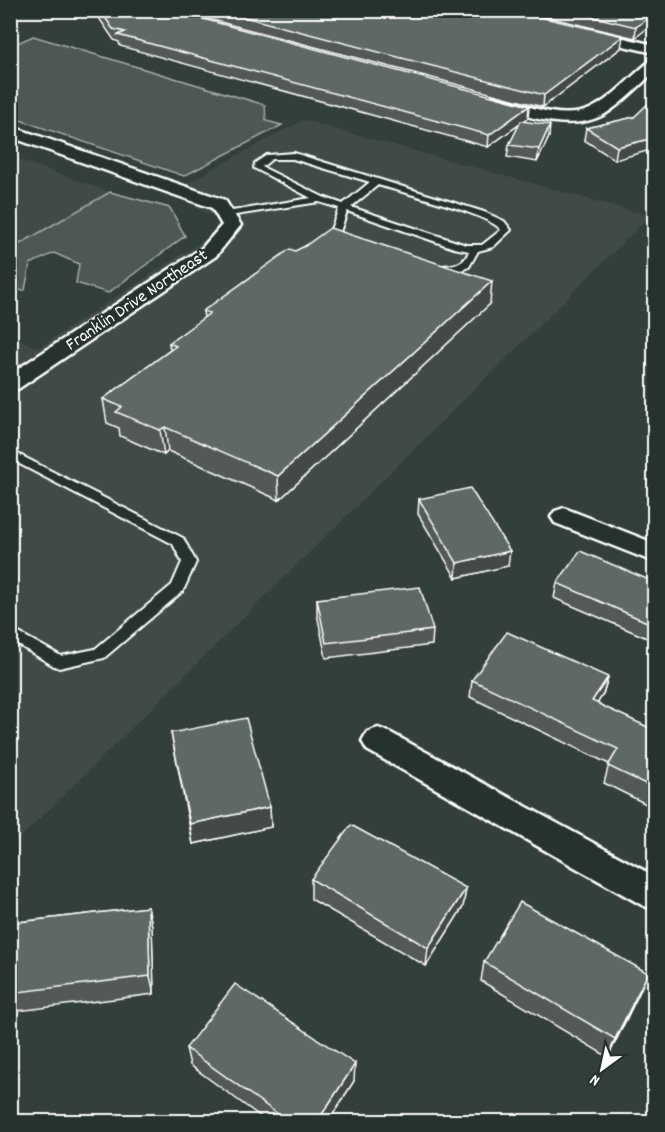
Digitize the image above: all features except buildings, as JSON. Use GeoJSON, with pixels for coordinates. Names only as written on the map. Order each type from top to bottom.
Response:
{"type":"FeatureCollection","features":[{"type":"Feature","properties":{"kind":"street"},"geometry":{"type":"LineString","coordinates":[[576,31],[654,49]]}},
{"type":"Feature","properties":{"kind":"street"},"geometry":{"type":"LineString","coordinates":[[476,97],[545,115],[574,118],[596,112],[654,65]]}},
{"type":"Feature","properties":{"kind":"street"},"geometry":{"type":"LineString","coordinates":[[10,131],[219,204],[226,215]]}},
{"type":"Feature","properties":{"kind":"street","name":"Franklin Drive Northeast"},"geometry":{"type":"LineString","coordinates":[[10,384],[209,252],[232,225],[226,215]]}},
{"type":"Feature","properties":{"kind":"street"},"geometry":{"type":"LineString","coordinates":[[564,517],[654,553]]}},
{"type":"Feature","properties":{"kind":"street"},"geometry":{"type":"LineString","coordinates":[[378,741],[654,894]]}},
{"type":"Feature","properties":{"kind":"lane"},"geometry":{"type":"LineString","coordinates":[[294,156],[376,182],[481,214],[501,223],[506,230],[490,247],[474,249],[343,209],[258,168],[258,165],[270,157],[294,156]]}},
{"type":"Feature","properties":{"kind":"lane"},"geometry":{"type":"LineString","coordinates":[[353,247],[340,240],[336,232],[343,209],[376,182]]}},
{"type":"Feature","properties":{"kind":"lane"},"geometry":{"type":"LineString","coordinates":[[226,215],[320,199]]}},
{"type":"Feature","properties":{"kind":"lane"},"geometry":{"type":"LineString","coordinates":[[424,267],[455,269],[472,260],[474,249]]}},
{"type":"Feature","properties":{"kind":"lane"},"geometry":{"type":"LineString","coordinates":[[10,454],[178,541],[189,562],[178,588],[99,654],[59,662],[10,633]]}},
{"type":"Feature","properties":{"kind":"shaded area"},"geometry":{"type":"Polygon","coordinates":[[[33,36],[265,105],[266,121],[282,125],[184,176],[11,117],[11,46],[33,36]]]}},
{"type":"Feature","properties":{"kind":"shaded area"},"geometry":{"type":"Polygon","coordinates":[[[303,120],[650,216],[11,847],[11,336],[38,348],[228,224],[169,193],[303,120]]]}},
{"type":"Feature","properties":{"kind":"shaded area"},"geometry":{"type":"Polygon","coordinates":[[[11,157],[110,192],[11,249],[11,157]]]}},
{"type":"Feature","properties":{"kind":"shaded area"},"geometry":{"type":"Polygon","coordinates":[[[110,192],[170,208],[185,236],[108,293],[76,283],[79,264],[54,253],[30,264],[25,290],[11,291],[11,249],[110,192]]]}}]}
